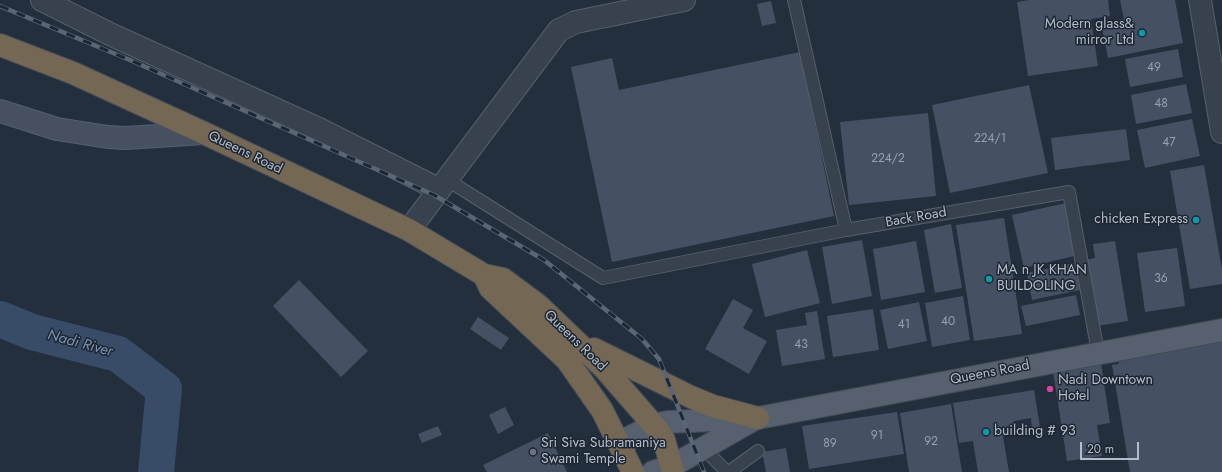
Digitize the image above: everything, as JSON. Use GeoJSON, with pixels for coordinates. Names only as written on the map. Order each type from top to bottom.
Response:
{"type":"FeatureCollection","features":[{"type":"Feature","properties":{"kind":"highway","name":"Queens Road"},"geometry":{"type":"LineString","coordinates":[[0,44],[73,73],[204,133],[409,230],[484,275],[503,279],[538,305],[574,338],[604,368],[654,425],[664,440],[647,468],[566,360],[490,288],[484,275]]}},
{"type":"Feature","properties":{"kind":"highway"},"geometry":{"type":"LineString","coordinates":[[574,338],[691,397],[721,408],[758,418]]}},
{"type":"Feature","properties":{"kind":"main road","name":"Queens Road"},"geometry":{"type":"LineString","coordinates":[[758,418],[703,448],[647,468],[624,444],[628,438],[654,425],[668,422],[758,418],[1098,352],[1222,330]]}},
{"type":"Feature","properties":{"kind":"street"},"geometry":{"type":"LineString","coordinates":[[42,0],[112,35],[442,184]]}},
{"type":"Feature","properties":{"kind":"street"},"geometry":{"type":"LineString","coordinates":[[409,230],[559,30],[576,22],[684,0]]}},
{"type":"Feature","properties":{"kind":"street"},"geometry":{"type":"LineString","coordinates":[[1200,0],[1222,132]]}},
{"type":"Feature","properties":{"kind":"street"},"geometry":{"type":"LineString","coordinates":[[0,111],[57,129],[108,137],[126,138],[204,133]]}},
{"type":"Feature","properties":{"kind":"lane"},"geometry":{"type":"LineString","coordinates":[[794,0],[846,230]]}},
{"type":"Feature","properties":{"kind":"lane","name":"Back Road"},"geometry":{"type":"LineString","coordinates":[[442,184],[603,278],[846,230],[1069,192],[1098,352]]}},
{"type":"Feature","properties":{"kind":"lane"},"geometry":{"type":"LineString","coordinates":[[703,448],[728,472],[758,451]]}},
{"type":"Feature","properties":{"kind":"building"},"geometry":{"type":"Polygon","coordinates":[[[1029,0],[1108,0],[1110,16],[1091,19],[1098,66],[1028,76],[1017,2],[1029,0]]]}},
{"type":"Feature","properties":{"kind":"building","name":"Modern glass& mirror Ltd"},"geometry":{"type":"Polygon","coordinates":[[[1120,0],[1175,0],[1183,43],[1108,58],[1101,23],[1124,19],[1120,0]]]}},
{"type":"Feature","properties":{"kind":"building"},"geometry":{"type":"Polygon","coordinates":[[[771,1],[776,23],[762,26],[757,4],[771,1]]]}},
{"type":"Feature","properties":{"kind":"building"},"geometry":{"type":"Polygon","coordinates":[[[1178,49],[1183,77],[1130,87],[1125,59],[1178,49]]]}},
{"type":"Feature","properties":{"kind":"building"},"geometry":{"type":"Polygon","coordinates":[[[800,52],[834,216],[612,262],[571,67],[612,58],[619,90],[800,52]]]}},
{"type":"Feature","properties":{"kind":"building"},"geometry":{"type":"Polygon","coordinates":[[[1186,84],[1192,113],[1136,124],[1131,95],[1186,84]]]}},
{"type":"Feature","properties":{"kind":"building"},"geometry":{"type":"Polygon","coordinates":[[[1029,85],[1048,173],[950,193],[932,105],[1029,85]]]}},
{"type":"Feature","properties":{"kind":"building"},"geometry":{"type":"Polygon","coordinates":[[[928,113],[936,196],[849,205],[840,122],[928,113]]]}},
{"type":"Feature","properties":{"kind":"building"},"geometry":{"type":"Polygon","coordinates":[[[1192,119],[1200,156],[1145,168],[1137,130],[1192,119]]]}},
{"type":"Feature","properties":{"kind":"building"},"geometry":{"type":"Polygon","coordinates":[[[1126,129],[1130,160],[1055,170],[1051,138],[1126,129]]]}},
{"type":"Feature","properties":{"kind":"building","name":"chicken Express"},"geometry":{"type":"Polygon","coordinates":[[[1204,165],[1222,270],[1222,284],[1190,289],[1170,171],[1204,165]]]}},
{"type":"Feature","properties":{"kind":"building"},"geometry":{"type":"Polygon","coordinates":[[[1066,203],[1078,255],[1024,268],[1012,215],[1066,203]]]}},
{"type":"Feature","properties":{"kind":"building","name":"MA n JK KHAN BUILDOLING"},"geometry":{"type":"Polygon","coordinates":[[[1004,218],[1022,334],[974,341],[956,225],[1004,218]]]}},
{"type":"Feature","properties":{"kind":"building"},"geometry":{"type":"Polygon","coordinates":[[[951,224],[962,288],[935,293],[924,230],[951,224]]]}},
{"type":"Feature","properties":{"kind":"building"},"geometry":{"type":"Polygon","coordinates":[[[862,240],[872,296],[832,304],[822,247],[862,240]]]}},
{"type":"Feature","properties":{"kind":"building"},"geometry":{"type":"Polygon","coordinates":[[[916,241],[925,292],[881,300],[873,249],[916,241]]]}},
{"type":"Feature","properties":{"kind":"building"},"geometry":{"type":"Polygon","coordinates":[[[1115,241],[1128,321],[1097,326],[1085,260],[1095,258],[1093,244],[1115,241]]]}},
{"type":"Feature","properties":{"kind":"building"},"geometry":{"type":"Polygon","coordinates":[[[1177,248],[1185,306],[1145,312],[1137,253],[1177,248]]]}},
{"type":"Feature","properties":{"kind":"building"},"geometry":{"type":"Polygon","coordinates":[[[807,250],[820,303],[765,317],[752,264],[807,250]]]}},
{"type":"Feature","properties":{"kind":"building"},"geometry":{"type":"Polygon","coordinates":[[[1074,263],[1080,290],[1032,300],[1027,273],[1074,263]]]}},
{"type":"Feature","properties":{"kind":"building"},"geometry":{"type":"Polygon","coordinates":[[[299,280],[368,351],[341,377],[273,306],[299,280]]]}},
{"type":"Feature","properties":{"kind":"building"},"geometry":{"type":"Polygon","coordinates":[[[1076,295],[1080,315],[1026,326],[1021,306],[1076,295]]]}},
{"type":"Feature","properties":{"kind":"building"},"geometry":{"type":"Polygon","coordinates":[[[963,296],[970,340],[932,347],[925,303],[963,296]]]}},
{"type":"Feature","properties":{"kind":"building"},"geometry":{"type":"Polygon","coordinates":[[[733,299],[753,310],[743,328],[767,341],[749,374],[705,349],[733,299]]]}},
{"type":"Feature","properties":{"kind":"building"},"geometry":{"type":"Polygon","coordinates":[[[919,302],[927,341],[888,349],[880,310],[919,302]]]}},
{"type":"Feature","properties":{"kind":"building"},"geometry":{"type":"Polygon","coordinates":[[[873,309],[879,350],[833,357],[827,316],[873,309]]]}},
{"type":"Feature","properties":{"kind":"building"},"geometry":{"type":"Polygon","coordinates":[[[817,311],[825,359],[782,366],[776,330],[807,325],[805,313],[817,311]]]}},
{"type":"Feature","properties":{"kind":"building"},"geometry":{"type":"Polygon","coordinates":[[[478,317],[509,338],[501,350],[470,329],[478,317]]]}},
{"type":"Feature","properties":{"kind":"building"},"geometry":{"type":"Polygon","coordinates":[[[1222,336],[1222,472],[1130,472],[1112,365],[1119,364],[1117,353],[1222,336]]]}},
{"type":"Feature","properties":{"kind":"building","name":"Nadi Downtown Hotel"},"geometry":{"type":"Polygon","coordinates":[[[1101,363],[1110,423],[1097,425],[1102,456],[1067,461],[1053,371],[1101,363]]]}},
{"type":"Feature","properties":{"kind":"building","name":"building # 93"},"geometry":{"type":"Polygon","coordinates":[[[1034,390],[1040,427],[1032,429],[1031,418],[1014,421],[1016,434],[1003,436],[1009,472],[978,472],[973,441],[959,443],[953,403],[1034,390]]]}},
{"type":"Feature","properties":{"kind":"building"},"geometry":{"type":"Polygon","coordinates":[[[951,404],[962,472],[909,472],[900,413],[951,404]]]}},
{"type":"Feature","properties":{"kind":"building"},"geometry":{"type":"Polygon","coordinates":[[[505,407],[514,425],[498,434],[489,415],[505,407]]]}},
{"type":"Feature","properties":{"kind":"building"},"geometry":{"type":"Polygon","coordinates":[[[897,412],[904,454],[809,469],[802,426],[897,412]]]}},
{"type":"Feature","properties":{"kind":"building"},"geometry":{"type":"Polygon","coordinates":[[[438,426],[442,435],[422,443],[418,434],[438,426]]]}},
{"type":"Feature","properties":{"kind":"building","name":"Sri Siva Subramaniya Swami Temple"},"geometry":{"type":"Polygon","coordinates":[[[548,433],[567,472],[487,472],[483,465],[548,433]]]}},
{"type":"Feature","properties":{"kind":"building"},"geometry":{"type":"Polygon","coordinates":[[[786,448],[790,472],[766,472],[762,452],[786,448]]]}},
{"type":"Feature","properties":{"kind":"waterway","name":"Nadi River"},"geometry":{"type":"LineString","coordinates":[[0,319],[32,332],[118,354],[164,389],[156,472]]}},
{"type":"Feature","properties":{"kind":"railway"},"geometry":{"type":"LineString","coordinates":[[0,6],[130,60],[434,195],[544,260],[642,339],[659,359],[704,472]]}},
{"type":"Feature","properties":{"kind":"place","name":"Modern glass& mirror Ltd"},"geometry":{"type":"Point","coordinates":[1142,33]}},
{"type":"Feature","properties":{"kind":"place","name":"chicken Express"},"geometry":{"type":"Point","coordinates":[1196,220]}},
{"type":"Feature","properties":{"kind":"place","name":"MA n JK KHAN BUILDOLING"},"geometry":{"type":"Point","coordinates":[989,279]}},
{"type":"Feature","properties":{"kind":"place","name":"Nadi Downtown Hotel"},"geometry":{"type":"Point","coordinates":[1050,389]}},
{"type":"Feature","properties":{"kind":"place","name":"building # 93"},"geometry":{"type":"Point","coordinates":[986,432]}},
{"type":"Feature","properties":{"kind":"place","name":"Sri Siva Subramaniya Swami Temple"},"geometry":{"type":"Point","coordinates":[533,452]}}]}
